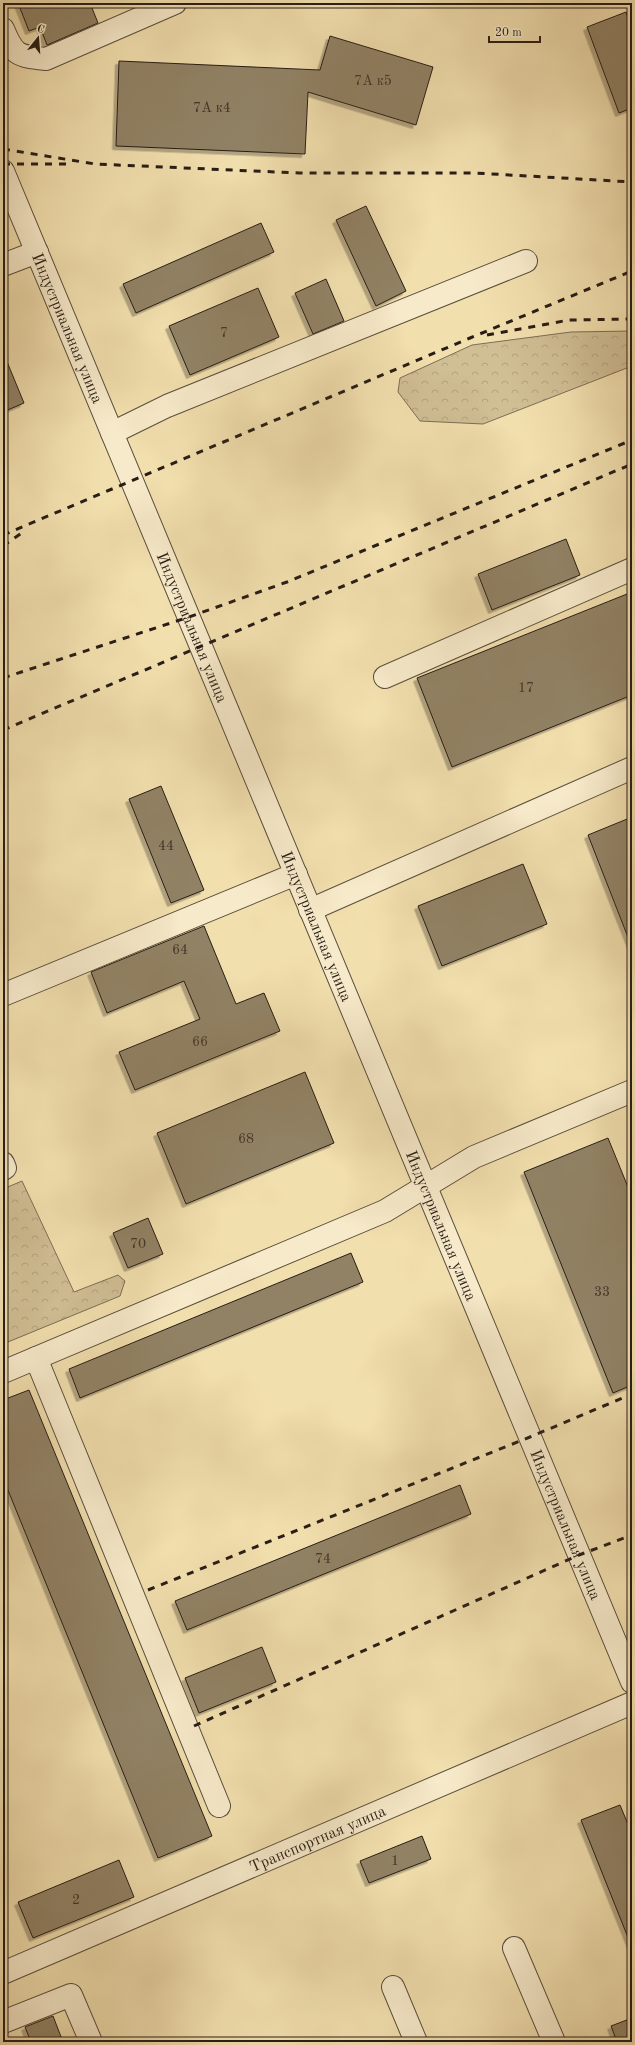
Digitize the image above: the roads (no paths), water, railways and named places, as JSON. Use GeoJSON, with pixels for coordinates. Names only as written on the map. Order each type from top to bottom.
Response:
{"type":"FeatureCollection","features":[{"type":"Feature","properties":{"kind":"street"},"geometry":{"type":"LineString","coordinates":[[3,29],[11,48],[24,57],[46,59],[137,10],[175,3]]}},
{"type":"Feature","properties":{"kind":"street","name":"Индустриальная улица"},"geometry":{"type":"LineString","coordinates":[[3,171],[632,1682]]}},
{"type":"Feature","properties":{"kind":"street"},"geometry":{"type":"LineString","coordinates":[[3,265],[37,252]]}},
{"type":"Feature","properties":{"kind":"street"},"geometry":{"type":"LineString","coordinates":[[112,433],[167,406],[526,261]]}},
{"type":"Feature","properties":{"kind":"street"},"geometry":{"type":"LineString","coordinates":[[385,677],[632,569]]}},
{"type":"Feature","properties":{"kind":"street"},"geometry":{"type":"LineString","coordinates":[[310,910],[632,768]]}},
{"type":"Feature","properties":{"kind":"street"},"geometry":{"type":"LineString","coordinates":[[3,995],[296,874]]}},
{"type":"Feature","properties":{"kind":"street"},"geometry":{"type":"LineString","coordinates":[[3,1372],[385,1211],[474,1157],[632,1091]]}},
{"type":"Feature","properties":{"kind":"street"},"geometry":{"type":"LineString","coordinates":[[3,1163],[5,1168],[3,1169]]}},
{"type":"Feature","properties":{"kind":"street"},"geometry":{"type":"LineString","coordinates":[[36,1358],[219,1806]]}},
{"type":"Feature","properties":{"kind":"street","name":"Транспортная улица"},"geometry":{"type":"LineString","coordinates":[[3,1973],[632,1703]]}},
{"type":"Feature","properties":{"kind":"street"},"geometry":{"type":"LineString","coordinates":[[514,1948],[554,2042]]}},
{"type":"Feature","properties":{"kind":"street"},"geometry":{"type":"LineString","coordinates":[[393,1987],[416,2042]]}},
{"type":"Feature","properties":{"kind":"street"},"geometry":{"type":"LineString","coordinates":[[3,2022],[70,1995],[91,2042]]}},
{"type":"Feature","properties":{"kind":"railway"},"geometry":{"type":"LineString","coordinates":[[3,149],[95,164],[299,173],[475,173],[632,182]]}},
{"type":"Feature","properties":{"kind":"railway"},"geometry":{"type":"LineString","coordinates":[[3,164],[69,164]]}},
{"type":"Feature","properties":{"kind":"railway"},"geometry":{"type":"LineString","coordinates":[[3,535],[632,271]]}},
{"type":"Feature","properties":{"kind":"railway"},"geometry":{"type":"LineString","coordinates":[[487,335],[569,320],[632,319]]}},
{"type":"Feature","properties":{"kind":"railway"},"geometry":{"type":"LineString","coordinates":[[3,678],[189,617],[287,582],[632,440]]}},
{"type":"Feature","properties":{"kind":"railway"},"geometry":{"type":"LineString","coordinates":[[3,730],[632,464]]}},
{"type":"Feature","properties":{"kind":"railway"},"geometry":{"type":"LineString","coordinates":[[3,546],[26,530]]}},
{"type":"Feature","properties":{"kind":"railway"},"geometry":{"type":"LineString","coordinates":[[148,1590],[530,1437],[632,1394]]}},
{"type":"Feature","properties":{"kind":"railway"},"geometry":{"type":"LineString","coordinates":[[194,1726],[579,1555],[632,1535]]}}]}
